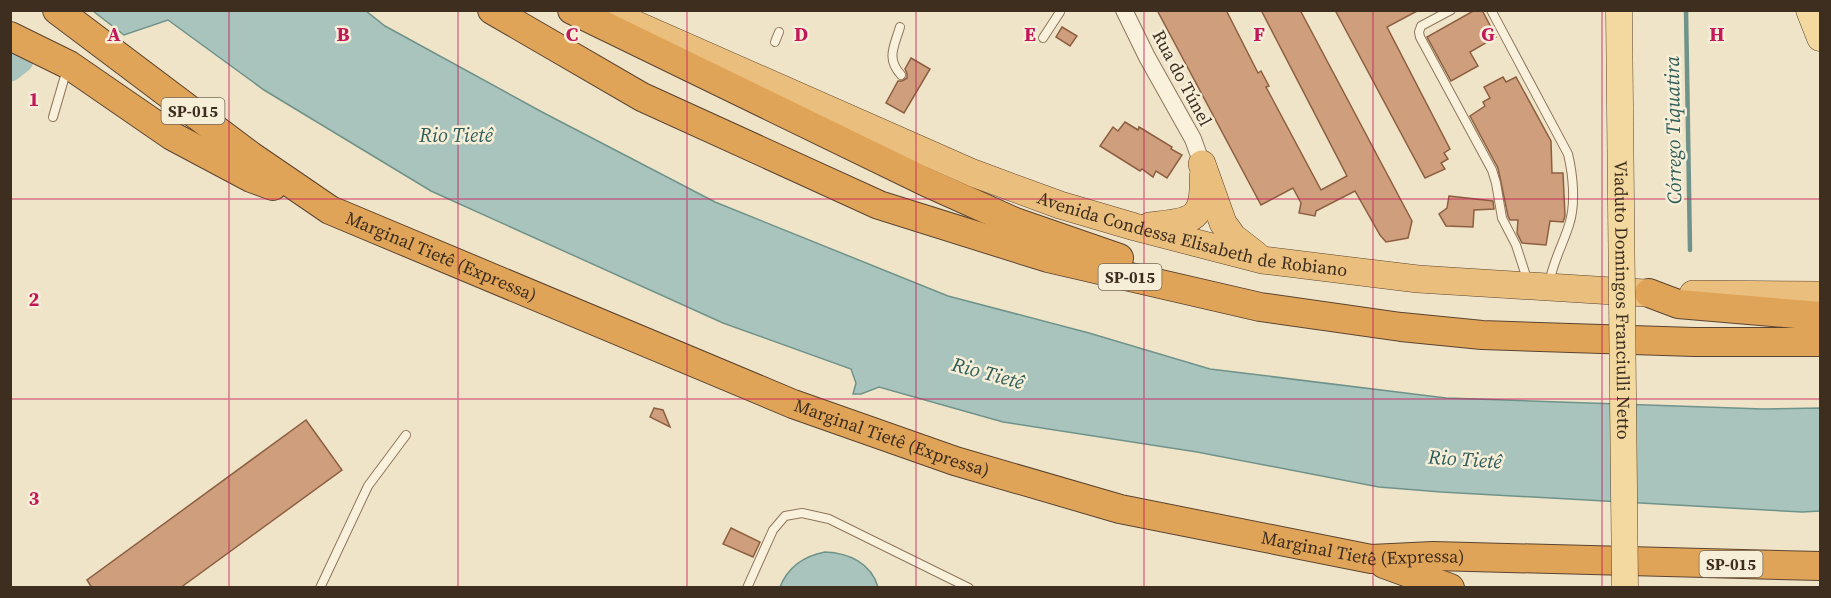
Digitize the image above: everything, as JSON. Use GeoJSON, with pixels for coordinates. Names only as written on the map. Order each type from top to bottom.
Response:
{"type":"FeatureCollection","features":[{"type":"Feature","properties":{"kind":"highway","name":"Marginal Tietê (Expressa)"},"geometry":{"type":"LineString","coordinates":[[57,10],[251,156],[330,210],[793,404],[956,461],[1119,509],[1371,559],[1433,556],[1821,566]]}},
{"type":"Feature","properties":{"kind":"highway","name":"SP-015"},"geometry":{"type":"LineString","coordinates":[[492,10],[642,98],[879,205],[1048,258],[1260,307],[1401,327],[1482,335],[1694,342],[1821,342]]}},
{"type":"Feature","properties":{"kind":"highway"},"geometry":{"type":"LineString","coordinates":[[572,10],[877,159],[1015,222],[1260,307]]}},
{"type":"Feature","properties":{"kind":"highway","name":"Avenida Condessa Elisabeth de Robiano"},"geometry":{"type":"LineString","coordinates":[[603,10],[973,173],[1060,205],[1262,260],[1418,279],[1539,287],[1649,293],[1821,295]]}},
{"type":"Feature","properties":{"kind":"highway"},"geometry":{"type":"LineString","coordinates":[[10,36],[69,65],[172,136],[251,178],[330,210]]}},
{"type":"Feature","properties":{"kind":"highway"},"geometry":{"type":"LineString","coordinates":[[1135,227],[1182,222],[1197,214],[1203,197],[1202,164]]}},
{"type":"Feature","properties":{"kind":"highway"},"geometry":{"type":"LineString","coordinates":[[1202,164],[1223,223],[1233,237],[1262,260]]}},
{"type":"Feature","properties":{"kind":"highway"},"geometry":{"type":"LineString","coordinates":[[1649,293],[1678,304],[1821,316]]}},
{"type":"Feature","properties":{"kind":"highway"},"geometry":{"type":"LineString","coordinates":[[1371,559],[1450,588]]}},
{"type":"Feature","properties":{"kind":"main road","name":"Viaduto Domingos Franciulli Netto"},"geometry":{"type":"LineString","coordinates":[[1619,10],[1625,588]]}},
{"type":"Feature","properties":{"kind":"main road"},"geometry":{"type":"LineString","coordinates":[[1809,10],[1821,38]]}},
{"type":"Feature","properties":{"kind":"street","name":"Rua do Túnel"},"geometry":{"type":"LineString","coordinates":[[1124,10],[1193,139],[1202,164]]}},
{"type":"Feature","properties":{"kind":"lane"},"geometry":{"type":"LineString","coordinates":[[1450,10],[1420,26],[1420,37],[1492,170],[1502,218],[1524,265],[1539,287],[1552,266],[1573,213],[1571,167],[1568,154],[1491,10]]}},
{"type":"Feature","properties":{"kind":"lane"},"geometry":{"type":"LineString","coordinates":[[1043,38],[1060,12]]}},
{"type":"Feature","properties":{"kind":"lane"},"geometry":{"type":"LineString","coordinates":[[900,27],[891,58],[894,67],[901,75]]}},
{"type":"Feature","properties":{"kind":"lane"},"geometry":{"type":"LineString","coordinates":[[775,42],[779,32]]}},
{"type":"Feature","properties":{"kind":"lane"},"geometry":{"type":"LineString","coordinates":[[53,117],[69,65]]}},
{"type":"Feature","properties":{"kind":"lane"},"geometry":{"type":"LineString","coordinates":[[320,588],[368,486],[406,435]]}},
{"type":"Feature","properties":{"kind":"lane"},"geometry":{"type":"LineString","coordinates":[[747,588],[773,530],[785,516],[802,513],[829,519],[969,588]]}},
{"type":"Feature","properties":{"kind":"water","name":"Rio Tietê"},"geometry":{"type":"Polygon","coordinates":[[[93,11],[366,11],[385,26],[542,112],[715,202],[948,296],[1089,333],[1210,369],[1446,398],[1763,409],[1820,408],[1820,511],[1802,512],[1379,487],[1197,452],[1003,422],[879,387],[861,394],[853,394],[856,383],[851,369],[723,323],[431,191],[264,90],[168,20],[124,35],[93,11]]]}},
{"type":"Feature","properties":{"kind":"water"},"geometry":{"type":"Polygon","coordinates":[[[825,552],[858,561],[870,572],[878,587],[780,587],[792,568],[810,556],[825,552]]]}},
{"type":"Feature","properties":{"kind":"building"},"geometry":{"type":"Polygon","coordinates":[[[1157,10],[1226,10],[1258,73],[1261,71],[1269,86],[1266,87],[1321,190],[1347,176],[1261,10],[1300,10],[1412,221],[1408,238],[1386,242],[1355,191],[1316,211],[1315,216],[1299,213],[1301,203],[1293,188],[1261,205],[1157,10]]]}},
{"type":"Feature","properties":{"kind":"building"},"geometry":{"type":"Polygon","coordinates":[[[1335,10],[1419,10],[1387,27],[1450,149],[1444,153],[1448,159],[1441,163],[1445,169],[1425,178],[1335,10]]]}},
{"type":"Feature","properties":{"kind":"building"},"geometry":{"type":"Polygon","coordinates":[[[1475,10],[1482,10],[1496,37],[1470,52],[1478,66],[1451,81],[1427,37],[1475,10]]]}},
{"type":"Feature","properties":{"kind":"building"},"geometry":{"type":"Polygon","coordinates":[[[1062,27],[1077,36],[1070,46],[1056,37],[1062,27]]]}},
{"type":"Feature","properties":{"kind":"building"},"geometry":{"type":"Polygon","coordinates":[[[911,58],[930,69],[904,113],[886,103],[898,81],[907,78],[905,69],[911,58]]]}},
{"type":"Feature","properties":{"kind":"building"},"geometry":{"type":"Polygon","coordinates":[[[1503,77],[1506,82],[1516,77],[1551,141],[1552,173],[1563,173],[1565,216],[1563,222],[1550,221],[1546,245],[1522,243],[1517,233],[1518,220],[1510,220],[1508,216],[1498,168],[1470,116],[1485,106],[1483,102],[1490,98],[1484,87],[1503,77]]]}},
{"type":"Feature","properties":{"kind":"building"},"geometry":{"type":"Polygon","coordinates":[[[1125,122],[1138,130],[1139,127],[1182,155],[1167,178],[1156,171],[1153,177],[1142,169],[1140,171],[1100,146],[1113,127],[1118,131],[1125,122]]]}},
{"type":"Feature","properties":{"kind":"building"},"geometry":{"type":"Polygon","coordinates":[[[1449,196],[1493,201],[1494,209],[1474,210],[1473,227],[1446,226],[1439,214],[1447,208],[1449,196]]]}},
{"type":"Feature","properties":{"kind":"building"},"geometry":{"type":"Polygon","coordinates":[[[654,408],[663,410],[670,427],[650,417],[654,408]]]}},
{"type":"Feature","properties":{"kind":"building"},"geometry":{"type":"Polygon","coordinates":[[[306,420],[342,470],[180,588],[92,588],[87,580],[306,420]]]}},
{"type":"Feature","properties":{"kind":"building"},"geometry":{"type":"Polygon","coordinates":[[[731,528],[760,542],[753,557],[723,544],[731,528]]]}},
{"type":"Feature","properties":{"kind":"waterway","name":"Córrego Tiquatira"},"geometry":{"type":"LineString","coordinates":[[1686,10],[1690,250]]}},
{"type":"Feature","properties":{"kind":"waterway"},"geometry":{"type":"LineString","coordinates":[[10,68],[20,60]]}}]}
